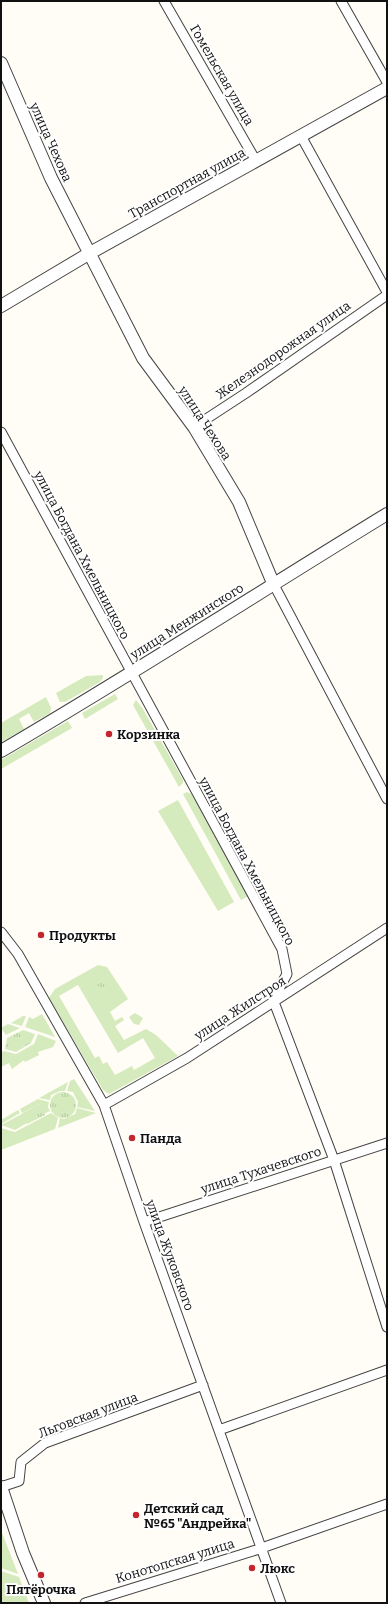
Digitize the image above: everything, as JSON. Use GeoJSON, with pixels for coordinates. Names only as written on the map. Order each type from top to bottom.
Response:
{"type":"FeatureCollection","features":[{"type":"Feature","properties":{"kind":"street","name":"Гомельская улица"},"geometry":{"type":"LineString","coordinates":[[164,1],[256,161]]}},
{"type":"Feature","properties":{"kind":"street"},"geometry":{"type":"LineString","coordinates":[[341,1],[387,82]]}},
{"type":"Feature","properties":{"kind":"street","name":"улица Чехова"},"geometry":{"type":"LineString","coordinates":[[1,63],[51,178],[143,358],[194,427],[239,502],[273,583],[387,799]]}},
{"type":"Feature","properties":{"kind":"street","name":"Транспортная улица"},"geometry":{"type":"LineString","coordinates":[[1,306],[90,253],[387,88]]}},
{"type":"Feature","properties":{"kind":"street"},"geometry":{"type":"LineString","coordinates":[[301,136],[387,293]]}},
{"type":"Feature","properties":{"kind":"street","name":"Железнодорожная улица"},"geometry":{"type":"LineString","coordinates":[[194,427],[246,393],[387,293]]}},
{"type":"Feature","properties":{"kind":"street","name":"улица Богдана Хмельницкого"},"geometry":{"type":"LineString","coordinates":[[1,432],[130,673],[282,949],[288,974],[275,996],[274,1002]]}},
{"type":"Feature","properties":{"kind":"street","name":"улица Менжинского"},"geometry":{"type":"LineString","coordinates":[[1,751],[387,514]]}},
{"type":"Feature","properties":{"kind":"street","name":"улица Жилстроя"},"geometry":{"type":"LineString","coordinates":[[104,1105],[187,1058],[387,928]]}},
{"type":"Feature","properties":{"kind":"street","name":"улица Жуковского"},"geometry":{"type":"LineString","coordinates":[[1,932],[18,954],[104,1105],[144,1222],[281,1603]]}},
{"type":"Feature","properties":{"kind":"street"},"geometry":{"type":"LineString","coordinates":[[274,1002],[334,1160],[387,1327]]}},
{"type":"Feature","properties":{"kind":"street","name":"улица Тухачевского"},"geometry":{"type":"LineString","coordinates":[[144,1222],[387,1143]]}},
{"type":"Feature","properties":{"kind":"street"},"geometry":{"type":"LineString","coordinates":[[219,1430],[387,1370]]}},
{"type":"Feature","properties":{"kind":"street","name":"Льговская улица"},"geometry":{"type":"LineString","coordinates":[[1,1487],[20,1481],[21,1462],[45,1444],[203,1385]]}},
{"type":"Feature","properties":{"kind":"street"},"geometry":{"type":"LineString","coordinates":[[1,1487],[23,1553],[44,1603]]}},
{"type":"Feature","properties":{"kind":"street","name":"Конотопская улица"},"geometry":{"type":"LineString","coordinates":[[84,1603],[261,1548],[387,1504]]}},
{"type":"Feature","properties":{"kind":"green space"},"geometry":{"type":"Polygon","coordinates":[[[103,675],[100,682],[65,702],[60,702],[56,693],[86,676],[103,675]]]}},
{"type":"Feature","properties":{"kind":"green space"},"geometry":{"type":"Polygon","coordinates":[[[115,694],[118,699],[85,719],[82,713],[115,694]]]}},
{"type":"Feature","properties":{"kind":"green space"},"geometry":{"type":"Polygon","coordinates":[[[46,697],[51,708],[50,713],[34,722],[29,713],[19,719],[24,729],[1,742],[1,723],[46,697]]]}},
{"type":"Feature","properties":{"kind":"green space"},"geometry":{"type":"Polygon","coordinates":[[[136,700],[143,709],[183,780],[183,783],[179,787],[133,705],[136,700]]]}},
{"type":"Feature","properties":{"kind":"green space"},"geometry":{"type":"Polygon","coordinates":[[[68,721],[72,728],[1,769],[1,760],[68,721]]]}},
{"type":"Feature","properties":{"kind":"green space"},"geometry":{"type":"Polygon","coordinates":[[[187,792],[193,795],[249,896],[241,900],[183,794],[187,792]]]}},
{"type":"Feature","properties":{"kind":"green space"},"geometry":{"type":"Polygon","coordinates":[[[178,800],[234,902],[218,911],[158,811],[178,800]]]}},
{"type":"Feature","properties":{"kind":"green space"},"geometry":{"type":"Polygon","coordinates":[[[98,965],[107,967],[128,999],[110,1012],[115,1021],[122,1017],[124,1020],[115,1026],[124,1040],[146,1029],[156,1035],[178,1056],[109,1094],[103,1090],[49,998],[55,989],[98,965]],[[78,985],[59,996],[95,1058],[99,1056],[103,1064],[107,1062],[115,1075],[132,1066],[134,1070],[155,1058],[143,1038],[118,1053],[78,985]]]}},
{"type":"Feature","properties":{"kind":"green space"},"geometry":{"type":"Polygon","coordinates":[[[96,973],[113,978],[110,989],[93,985],[96,973]]]}},
{"type":"Feature","properties":{"kind":"green space"},"geometry":{"type":"Polygon","coordinates":[[[135,1013],[143,1018],[139,1025],[134,1024],[129,1017],[135,1013]]]}},
{"type":"Feature","properties":{"kind":"green space"},"geometry":{"type":"Polygon","coordinates":[[[42,1014],[55,1037],[25,1027],[29,1017],[33,1019],[42,1014]]]}},
{"type":"Feature","properties":{"kind":"green space"},"geometry":{"type":"Polygon","coordinates":[[[23,1016],[26,1016],[22,1026],[11,1023],[23,1016]]]}},
{"type":"Feature","properties":{"kind":"green space"},"geometry":{"type":"Polygon","coordinates":[[[8,1024],[20,1028],[6,1035],[1,1028],[8,1024]]]}},
{"type":"Feature","properties":{"kind":"green space"},"geometry":{"type":"Polygon","coordinates":[[[23,1030],[35,1034],[31,1043],[16,1052],[5,1049],[7,1038],[23,1030]]]}},
{"type":"Feature","properties":{"kind":"green space"},"geometry":{"type":"Polygon","coordinates":[[[38,1034],[56,1041],[53,1047],[38,1052],[39,1055],[25,1062],[24,1060],[12,1069],[9,1063],[1,1067],[1,1053],[4,1051],[16,1054],[34,1044],[38,1034]]]}},
{"type":"Feature","properties":{"kind":"green space"},"geometry":{"type":"Polygon","coordinates":[[[74,1079],[95,1111],[77,1107],[78,1102],[73,1092],[67,1091],[70,1081],[74,1079]]]}},
{"type":"Feature","properties":{"kind":"green space"},"geometry":{"type":"Polygon","coordinates":[[[68,1082],[65,1091],[60,1091],[51,1095],[50,1100],[39,1098],[68,1082]]]}},
{"type":"Feature","properties":{"kind":"green space"},"geometry":{"type":"Polygon","coordinates":[[[63,1092],[72,1096],[76,1105],[72,1114],[63,1118],[54,1114],[50,1105],[54,1096],[63,1092]]]}},
{"type":"Feature","properties":{"kind":"green space"},"geometry":{"type":"Polygon","coordinates":[[[38,1099],[49,1102],[48,1107],[50,1111],[44,1114],[39,1104],[22,1113],[20,1109],[38,1099]]]}},
{"type":"Feature","properties":{"kind":"green space"},"geometry":{"type":"Polygon","coordinates":[[[39,1104],[45,1115],[27,1124],[21,1114],[39,1104]]]}},
{"type":"Feature","properties":{"kind":"green space"},"geometry":{"type":"Polygon","coordinates":[[[77,1108],[96,1113],[58,1128],[60,1118],[64,1119],[75,1114],[77,1108]]]}},
{"type":"Feature","properties":{"kind":"green space"},"geometry":{"type":"Polygon","coordinates":[[[18,1110],[20,1113],[1,1124],[1,1120],[18,1110]]]}},
{"type":"Feature","properties":{"kind":"green space"},"geometry":{"type":"Polygon","coordinates":[[[51,1113],[58,1118],[55,1129],[1,1150],[1,1128],[15,1132],[51,1113]]]}},
{"type":"Feature","properties":{"kind":"green space"},"geometry":{"type":"Polygon","coordinates":[[[22,1114],[27,1123],[15,1130],[1,1125],[22,1114]]]}},
{"type":"Feature","properties":{"kind":"green space"},"geometry":{"type":"Polygon","coordinates":[[[1,1530],[18,1574],[1,1568],[1,1530]]]}},
{"type":"Feature","properties":{"kind":"green space"},"geometry":{"type":"Polygon","coordinates":[[[1,1571],[19,1577],[29,1603],[1,1603],[1,1571]]]}},
{"type":"Feature","properties":{"kind":"place","name":"Корзинка"},"geometry":{"type":"Point","coordinates":[109,734]}},
{"type":"Feature","properties":{"kind":"place","name":"Продукты"},"geometry":{"type":"Point","coordinates":[41,935]}},
{"type":"Feature","properties":{"kind":"place","name":"Панда"},"geometry":{"type":"Point","coordinates":[132,1138]}},
{"type":"Feature","properties":{"kind":"place","name":"Детский сад №65 \"Андрейка\""},"geometry":{"type":"Point","coordinates":[136,1515]}},
{"type":"Feature","properties":{"kind":"place","name":"Люкс"},"geometry":{"type":"Point","coordinates":[252,1568]}},
{"type":"Feature","properties":{"kind":"place","name":"Пятёрочка"},"geometry":{"type":"Point","coordinates":[41,1575]}}]}
